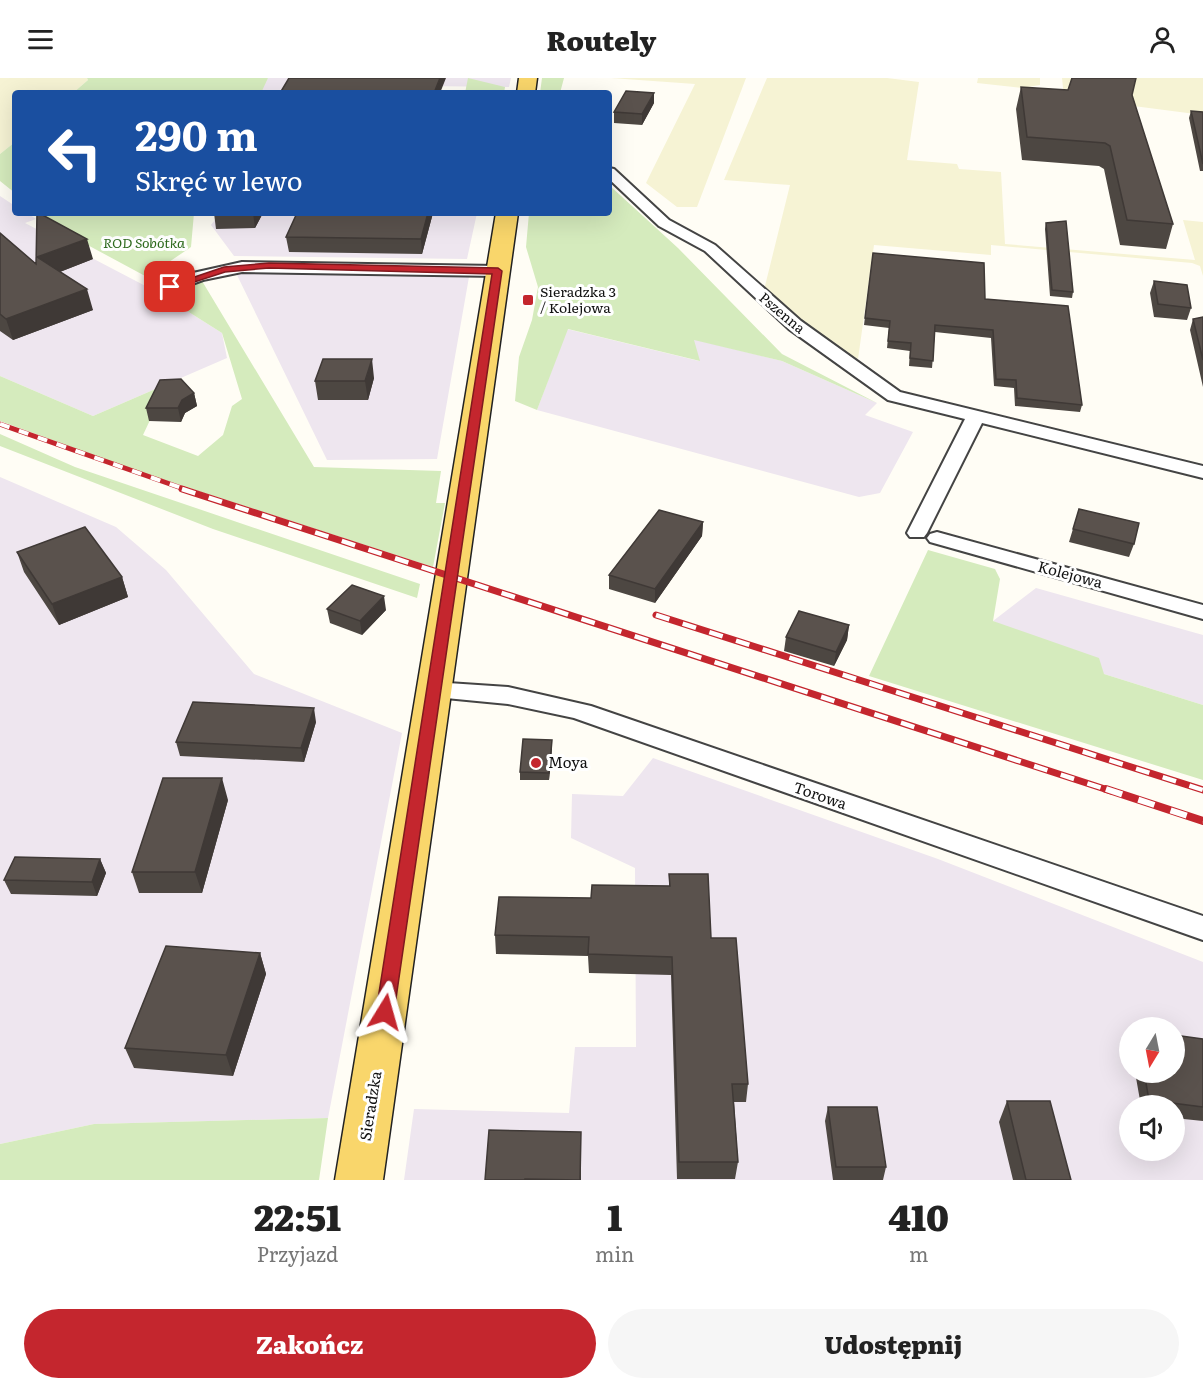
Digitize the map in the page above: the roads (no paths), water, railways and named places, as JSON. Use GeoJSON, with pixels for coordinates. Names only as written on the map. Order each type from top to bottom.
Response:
{"type":"FeatureCollection","features":[{"type":"Feature","properties":{"kind":"main road","name":"Sieradzka"},"geometry":{"type":"LineString","coordinates":[[359,1180],[507,216]]}},
{"type":"Feature","properties":{"kind":"street","name":"Pszenna"},"geometry":{"type":"LineString","coordinates":[[612,175],[664,223],[710,249],[795,325],[894,396],[1203,472]]}},
{"type":"Feature","properties":{"kind":"street"},"geometry":{"type":"LineString","coordinates":[[157,292],[198,276],[242,267],[498,271]]}},
{"type":"Feature","properties":{"kind":"street","name":"Kolejowa"},"geometry":{"type":"LineString","coordinates":[[976,416],[927,536],[1203,612]]}},
{"type":"Feature","properties":{"kind":"street","name":"Torowa"},"geometry":{"type":"LineString","coordinates":[[433,690],[473,690],[514,696],[582,712],[1203,928]]}},
{"type":"Feature","properties":{"kind":"railway"},"geometry":{"type":"LineString","coordinates":[[0,424],[187,490]]}},
{"type":"Feature","properties":{"kind":"railway"},"geometry":{"type":"LineString","coordinates":[[182,489],[1111,791]]}},
{"type":"Feature","properties":{"kind":"railway"},"geometry":{"type":"LineString","coordinates":[[656,615],[1203,790]]}},
{"type":"Feature","properties":{"kind":"railway"},"geometry":{"type":"LineString","coordinates":[[1106,789],[1203,821]]}},
{"type":"Feature","properties":{"kind":"place","name":"Sieradzka 3 / Kolejowa"},"geometry":{"type":"Point","coordinates":[528,300]}},
{"type":"Feature","properties":{"kind":"place","name":"Moya"},"geometry":{"type":"Point","coordinates":[536,763]}},
{"type":"Feature","properties":{"kind":"park label","name":"ROD Sobótka"},"geometry":{"type":"Point","coordinates":[144,243]}}]}
